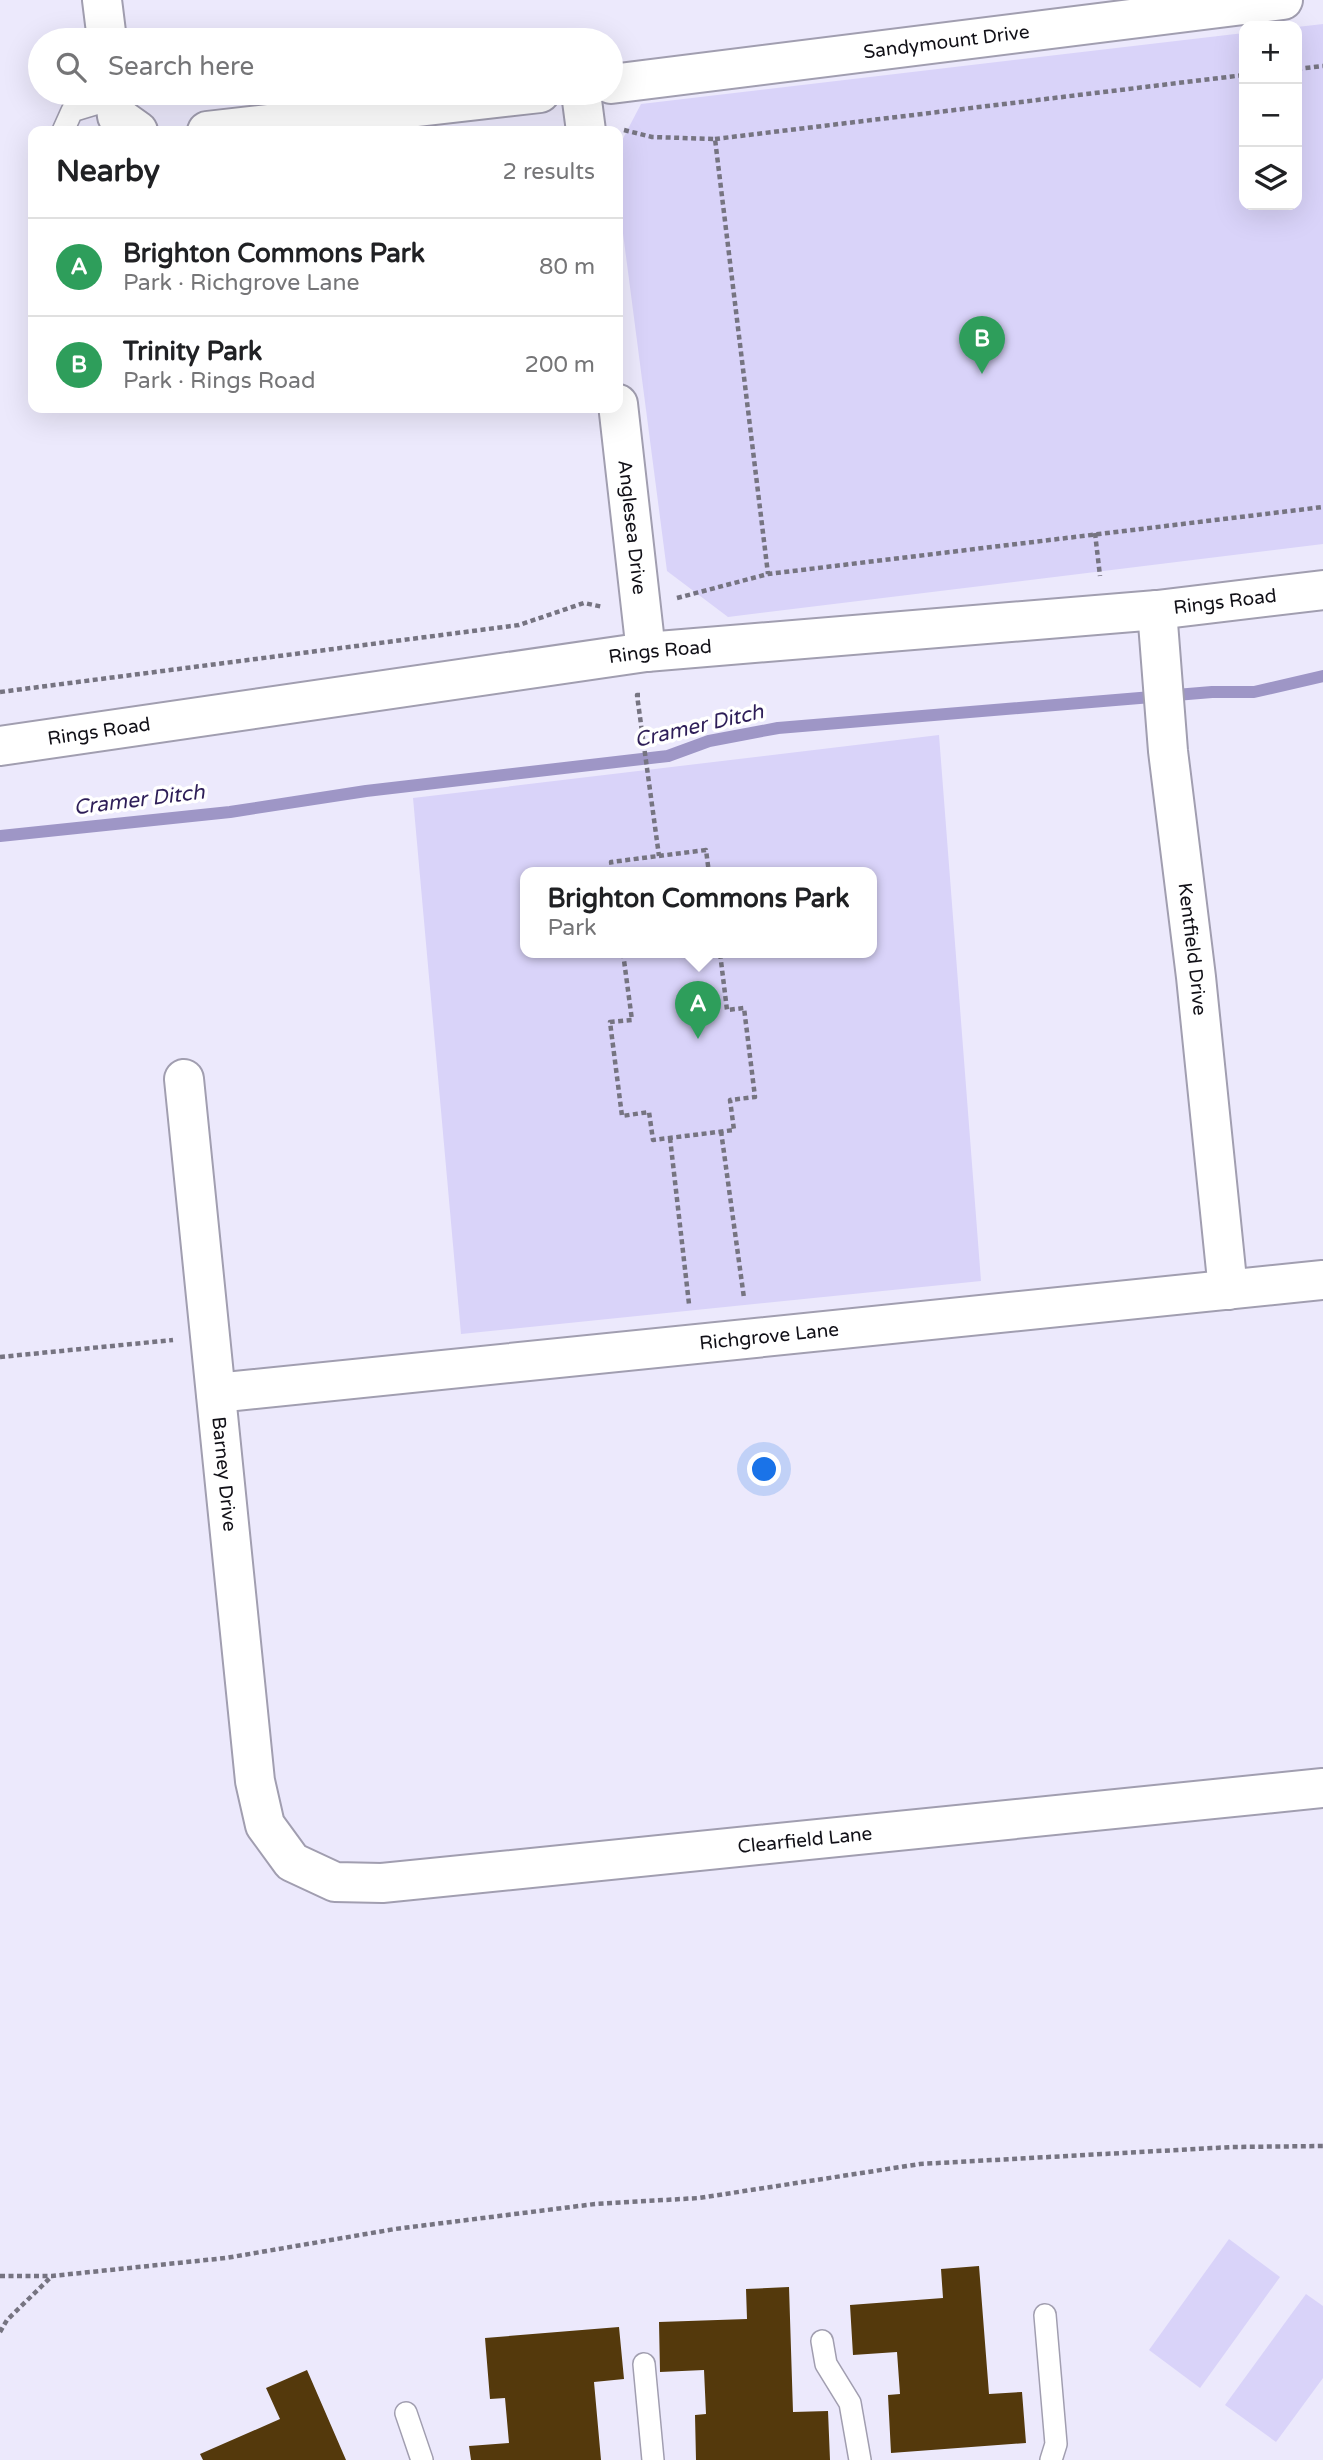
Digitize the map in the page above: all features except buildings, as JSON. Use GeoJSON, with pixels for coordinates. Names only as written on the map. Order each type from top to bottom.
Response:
{"type":"FeatureCollection","features":[{"type":"Feature","properties":{"kind":"street"},"geometry":{"type":"LineString","coordinates":[[102,0],[106,28]]}},
{"type":"Feature","properties":{"kind":"street","name":"Sandymount Drive"},"geometry":{"type":"LineString","coordinates":[[623,82],[1283,0]]}},
{"type":"Feature","properties":{"kind":"street"},"geometry":{"type":"LineString","coordinates":[[116,105],[117,116],[131,126]]}},
{"type":"Feature","properties":{"kind":"street"},"geometry":{"type":"LineString","coordinates":[[251,126],[435,105]]}},
{"type":"Feature","properties":{"kind":"street"},"geometry":{"type":"LineString","coordinates":[[588,105],[600,126]]}},
{"type":"Feature","properties":{"kind":"street","name":"Anglesea Drive"},"geometry":{"type":"LineString","coordinates":[[619,413],[646,652]]}},
{"type":"Feature","properties":{"kind":"street","name":"Rings Road"},"geometry":{"type":"LineString","coordinates":[[0,746],[646,652],[1157,610],[1323,590]]}},
{"type":"Feature","properties":{"kind":"street","name":"Kentfield Drive"},"geometry":{"type":"LineString","coordinates":[[1157,610],[1168,751],[1196,977],[1228,1290]]}},
{"type":"Feature","properties":{"kind":"street","name":"Barney Drive"},"geometry":{"type":"LineString","coordinates":[[184,1079],[256,1781],[265,1825],[292,1862]]}},
{"type":"Feature","properties":{"kind":"street","name":"Richgrove Lane"},"geometry":{"type":"LineString","coordinates":[[216,1393],[1323,1280]]}},
{"type":"Feature","properties":{"kind":"street","name":"Clearfield Lane"},"geometry":{"type":"LineString","coordinates":[[292,1862],[335,1882],[382,1883],[1323,1788]]}},
{"type":"Feature","properties":{"kind":"lane"},"geometry":{"type":"LineString","coordinates":[[65,126],[72,111],[88,105]]}},
{"type":"Feature","properties":{"kind":"lane"},"geometry":{"type":"LineString","coordinates":[[1045,2315],[1056,2444],[1051,2460]]}},
{"type":"Feature","properties":{"kind":"lane"},"geometry":{"type":"LineString","coordinates":[[822,2341],[826,2364],[850,2403],[860,2460]]}},
{"type":"Feature","properties":{"kind":"lane"},"geometry":{"type":"LineString","coordinates":[[644,2364],[653,2460]]}},
{"type":"Feature","properties":{"kind":"lane"},"geometry":{"type":"LineString","coordinates":[[406,2413],[422,2460]]}},
{"type":"Feature","properties":{"kind":"path"},"geometry":{"type":"LineString","coordinates":[[1302,68],[1323,66]]}},
{"type":"Feature","properties":{"kind":"path"},"geometry":{"type":"LineString","coordinates":[[623,133],[652,137],[715,139],[1239,76]]}},
{"type":"Feature","properties":{"kind":"path"},"geometry":{"type":"LineString","coordinates":[[715,139],[768,574]]}},
{"type":"Feature","properties":{"kind":"path"},"geometry":{"type":"LineString","coordinates":[[669,601],[768,574],[1323,507]]}},
{"type":"Feature","properties":{"kind":"path"},"geometry":{"type":"LineString","coordinates":[[1095,533],[1100,582]]}},
{"type":"Feature","properties":{"kind":"path"},"geometry":{"type":"LineString","coordinates":[[0,692],[519,625],[584,603],[613,609]]}},
{"type":"Feature","properties":{"kind":"path"},"geometry":{"type":"LineString","coordinates":[[640,717],[659,856]]}},
{"type":"Feature","properties":{"kind":"path"},"geometry":{"type":"LineString","coordinates":[[612,867],[611,862],[706,849],[708,867]]}},
{"type":"Feature","properties":{"kind":"path"},"geometry":{"type":"LineString","coordinates":[[624,958],[632,1020],[610,1022],[622,1116],[649,1112],[653,1140],[734,1130],[730,1100],[755,1097],[744,1008],[727,1010],[721,958]]}},
{"type":"Feature","properties":{"kind":"path"},"geometry":{"type":"LineString","coordinates":[[721,1131],[744,1298]]}},
{"type":"Feature","properties":{"kind":"path"},"geometry":{"type":"LineString","coordinates":[[670,1138],[689,1304]]}},
{"type":"Feature","properties":{"kind":"path"},"geometry":{"type":"LineString","coordinates":[[0,1357],[210,1338]]}},
{"type":"Feature","properties":{"kind":"path"},"geometry":{"type":"LineString","coordinates":[[0,2276],[52,2276],[226,2258],[394,2229],[595,2204],[699,2198],[920,2164],[1206,2148],[1323,2146]]}},
{"type":"Feature","properties":{"kind":"path"},"geometry":{"type":"LineString","coordinates":[[0,2332],[8,2320],[52,2276]]}},
{"type":"Feature","properties":{"kind":"shaded area"},"geometry":{"type":"Polygon","coordinates":[[[1323,24],[1323,544],[728,617],[667,571],[623,233],[623,138],[641,104],[1239,34],[1239,210],[1302,210],[1302,26],[1323,24]]]}},
{"type":"Feature","properties":{"kind":"shaded area"},"geometry":{"type":"Polygon","coordinates":[[[939,735],[981,1281],[461,1334],[413,798],[939,735]]]}},
{"type":"Feature","properties":{"kind":"shaded area"},"geometry":{"type":"Polygon","coordinates":[[[1229,2239],[1280,2277],[1200,2388],[1149,2350],[1229,2239]]]}},
{"type":"Feature","properties":{"kind":"shaded area"},"geometry":{"type":"Polygon","coordinates":[[[1306,2294],[1323,2306],[1323,2378],[1276,2442],[1225,2405],[1306,2294]]]}},
{"type":"Feature","properties":{"kind":"waterway","name":"Cramer Ditch"},"geometry":{"type":"LineString","coordinates":[[0,836],[230,812],[366,791],[668,756],[709,741],[778,728],[1212,692],[1254,692],[1323,676]]}},
{"type":"Feature","properties":{"kind":"place","name":"Trinity Park"},"geometry":{"type":"Point","coordinates":[982,374]}},
{"type":"Feature","properties":{"kind":"place","name":"Brighton Commons Park"},"geometry":{"type":"Point","coordinates":[698,1039]}}]}
